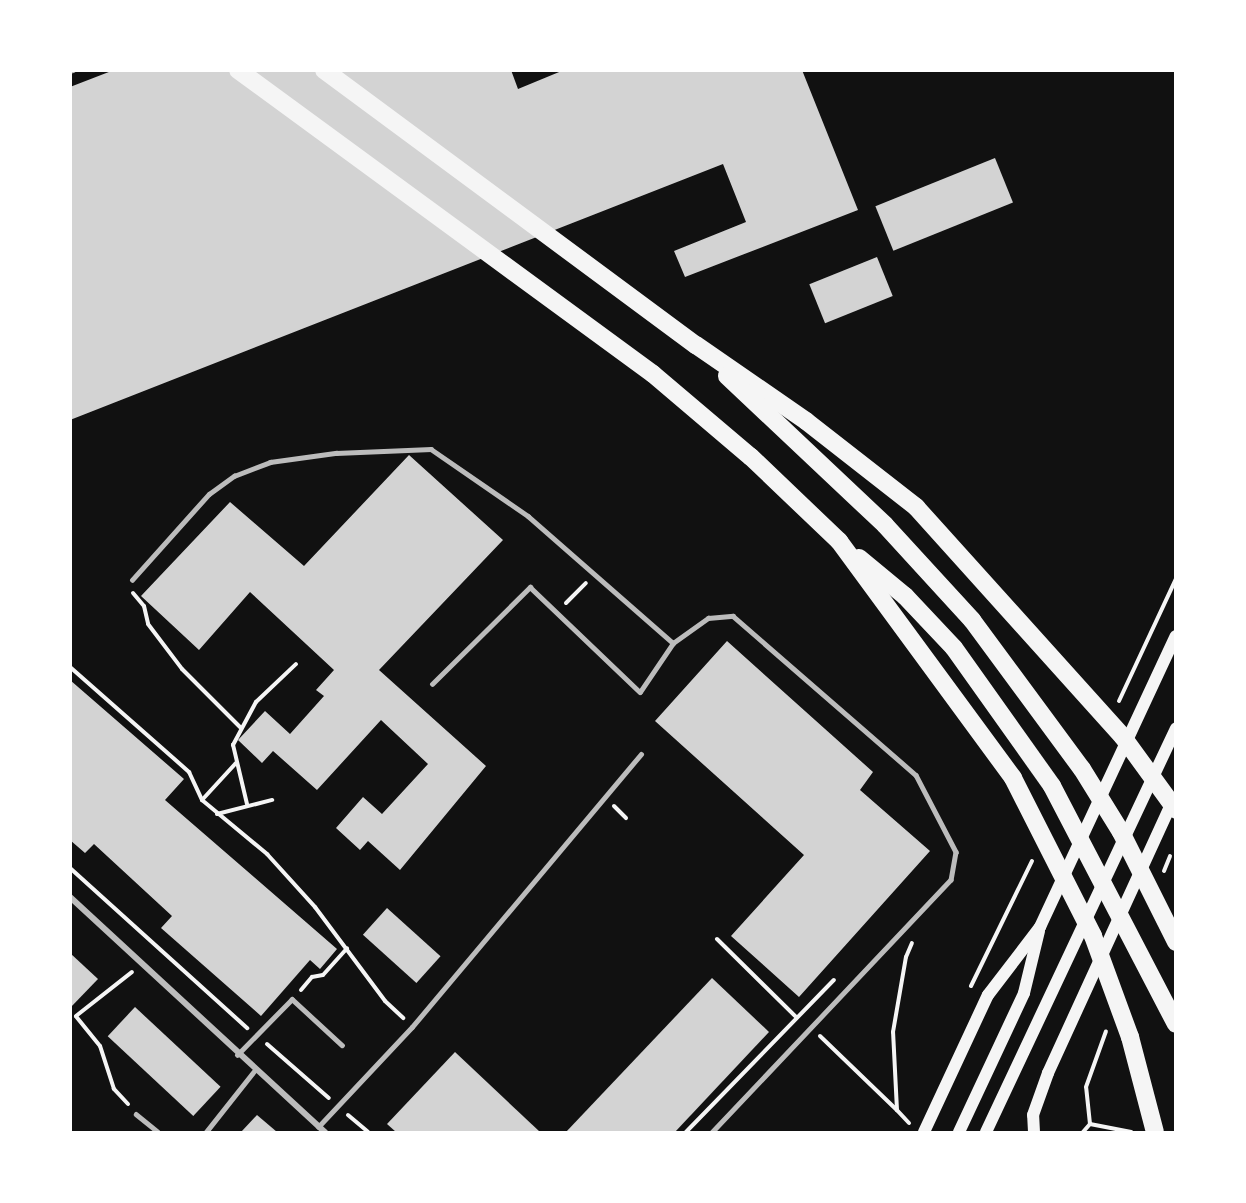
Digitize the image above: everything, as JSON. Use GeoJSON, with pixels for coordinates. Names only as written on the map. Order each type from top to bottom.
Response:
{"type":"FeatureCollection","features":[{"type":"Feature","properties":{"kind":"highway"},"geometry":{"type":"LineString","coordinates":[[238,70],[652,374],[751,457],[839,542],[905,596],[954,648],[1052,786],[1176,1024]]}},
{"type":"Feature","properties":{"kind":"highway"},"geometry":{"type":"LineString","coordinates":[[324,70],[696,345],[806,421],[916,507],[1009,606],[1123,737],[1176,810]]}},
{"type":"Feature","properties":{"kind":"highway"},"geometry":{"type":"LineString","coordinates":[[696,345],[787,437],[885,525],[972,620],[1082,769],[1121,832],[1176,942]]}},
{"type":"Feature","properties":{"kind":"highway"},"geometry":{"type":"LineString","coordinates":[[839,542],[1012,778],[1093,936],[1130,1037],[1155,1132]]}},
{"type":"Feature","properties":{"kind":"main road"},"geometry":{"type":"LineString","coordinates":[[959,1132],[1024,993],[1040,927],[1176,636]]}},
{"type":"Feature","properties":{"kind":"main road"},"geometry":{"type":"LineString","coordinates":[[986,1132],[1176,728]]}},
{"type":"Feature","properties":{"kind":"main road"},"geometry":{"type":"LineString","coordinates":[[1034,1132],[1033,1115],[1048,1073],[1176,794]]}},
{"type":"Feature","properties":{"kind":"main road"},"geometry":{"type":"LineString","coordinates":[[924,1132],[988,995],[1040,927]]}},
{"type":"Feature","properties":{"kind":"street"},"geometry":{"type":"LineString","coordinates":[[70,897],[237,1054],[325,1132]]}},
{"type":"Feature","properties":{"kind":"lane"},"geometry":{"type":"LineString","coordinates":[[132,580],[209,494],[234,476],[270,462],[336,453],[431,449],[528,516],[673,643]]}},
{"type":"Feature","properties":{"kind":"lane"},"geometry":{"type":"LineString","coordinates":[[432,684],[530,588],[640,692],[673,643],[708,618],[733,616],[916,775],[948,833],[957,862],[951,880],[713,1132]]}},
{"type":"Feature","properties":{"kind":"lane"},"geometry":{"type":"LineString","coordinates":[[318,1127],[412,1027],[641,754]]}},
{"type":"Feature","properties":{"kind":"lane"},"geometry":{"type":"LineString","coordinates":[[237,1054],[292,999],[342,1045]]}},
{"type":"Feature","properties":{"kind":"lane"},"geometry":{"type":"LineString","coordinates":[[206,1132],[255,1070]]}},
{"type":"Feature","properties":{"kind":"lane"},"geometry":{"type":"LineString","coordinates":[[136,1114],[158,1132]]}},
{"type":"Feature","properties":{"kind":"path"},"geometry":{"type":"LineString","coordinates":[[132,580],[128,588],[144,606],[148,624],[182,669],[240,727]]}},
{"type":"Feature","properties":{"kind":"path"},"geometry":{"type":"LineString","coordinates":[[247,804],[232,745],[256,702],[296,664]]}},
{"type":"Feature","properties":{"kind":"path"},"geometry":{"type":"LineString","coordinates":[[70,667],[189,772],[202,800],[216,814],[267,854],[347,948],[385,1001],[412,1027]]}},
{"type":"Feature","properties":{"kind":"path"},"geometry":{"type":"LineString","coordinates":[[202,800],[237,762]]}},
{"type":"Feature","properties":{"kind":"path"},"geometry":{"type":"LineString","coordinates":[[216,814],[247,804],[272,800]]}},
{"type":"Feature","properties":{"kind":"path"},"geometry":{"type":"LineString","coordinates":[[614,805],[626,818]]}},
{"type":"Feature","properties":{"kind":"path"},"geometry":{"type":"LineString","coordinates":[[70,868],[368,1132]]}},
{"type":"Feature","properties":{"kind":"path"},"geometry":{"type":"LineString","coordinates":[[897,1110],[893,1032],[906,957],[922,923],[918,916]]}},
{"type":"Feature","properties":{"kind":"path"},"geometry":{"type":"LineString","coordinates":[[717,939],[912,1126]]}},
{"type":"Feature","properties":{"kind":"path"},"geometry":{"type":"LineString","coordinates":[[292,999],[312,977],[323,975],[347,948]]}},
{"type":"Feature","properties":{"kind":"path"},"geometry":{"type":"LineString","coordinates":[[136,1114],[114,1089],[100,1046],[76,1016],[142,964]]}},
{"type":"Feature","properties":{"kind":"path"},"geometry":{"type":"LineString","coordinates":[[1083,1132],[1090,1124],[1131,1132]]}},
{"type":"Feature","properties":{"kind":"building"},"geometry":{"type":"Polygon","coordinates":[[[114,70],[511,70],[518,89],[564,70],[802,70],[858,210],[685,277],[674,251],[746,222],[723,164],[70,420],[70,87],[114,70]]]}},
{"type":"Feature","properties":{"kind":"building"},"geometry":{"type":"Polygon","coordinates":[[[995,158],[1013,203],[893,251],[875,206],[995,158]]]}},
{"type":"Feature","properties":{"kind":"building"},"geometry":{"type":"Polygon","coordinates":[[[877,257],[893,296],[825,323],[809,284],[877,257]]]}},
{"type":"Feature","properties":{"kind":"building"},"geometry":{"type":"Polygon","coordinates":[[[409,455],[503,540],[379,670],[486,766],[400,870],[368,841],[360,850],[336,828],[363,797],[382,814],[428,764],[381,720],[317,790],[273,751],[262,763],[238,740],[265,711],[290,734],[324,696],[316,690],[334,670],[250,592],[199,650],[141,596],[230,502],[304,566],[409,455]]]}},
{"type":"Feature","properties":{"kind":"building"},"geometry":{"type":"Polygon","coordinates":[[[727,641],[873,772],[860,790],[930,851],[799,997],[731,936],[804,855],[655,721],[727,641]]]}},
{"type":"Feature","properties":{"kind":"building"},"geometry":{"type":"Polygon","coordinates":[[[70,680],[184,779],[165,800],[337,949],[320,969],[310,960],[261,1016],[161,928],[172,916],[94,844],[85,853],[70,840],[70,680]]]}},
{"type":"Feature","properties":{"kind":"building"},"geometry":{"type":"Polygon","coordinates":[[[387,908],[441,956],[416,983],[363,935],[387,908]]]}},
{"type":"Feature","properties":{"kind":"building"},"geometry":{"type":"Polygon","coordinates":[[[70,953],[98,979],[70,1008],[70,953]]]}},
{"type":"Feature","properties":{"kind":"building"},"geometry":{"type":"Polygon","coordinates":[[[712,978],[769,1032],[675,1132],[566,1132],[712,978]]]}},
{"type":"Feature","properties":{"kind":"building"},"geometry":{"type":"Polygon","coordinates":[[[135,1007],[221,1087],[193,1116],[108,1036],[135,1007]]]}},
{"type":"Feature","properties":{"kind":"building"},"geometry":{"type":"Polygon","coordinates":[[[455,1052],[540,1132],[396,1132],[387,1124],[455,1052]]]}},
{"type":"Feature","properties":{"kind":"building"},"geometry":{"type":"Polygon","coordinates":[[[257,1115],[277,1132],[241,1132],[257,1115]]]}}]}
